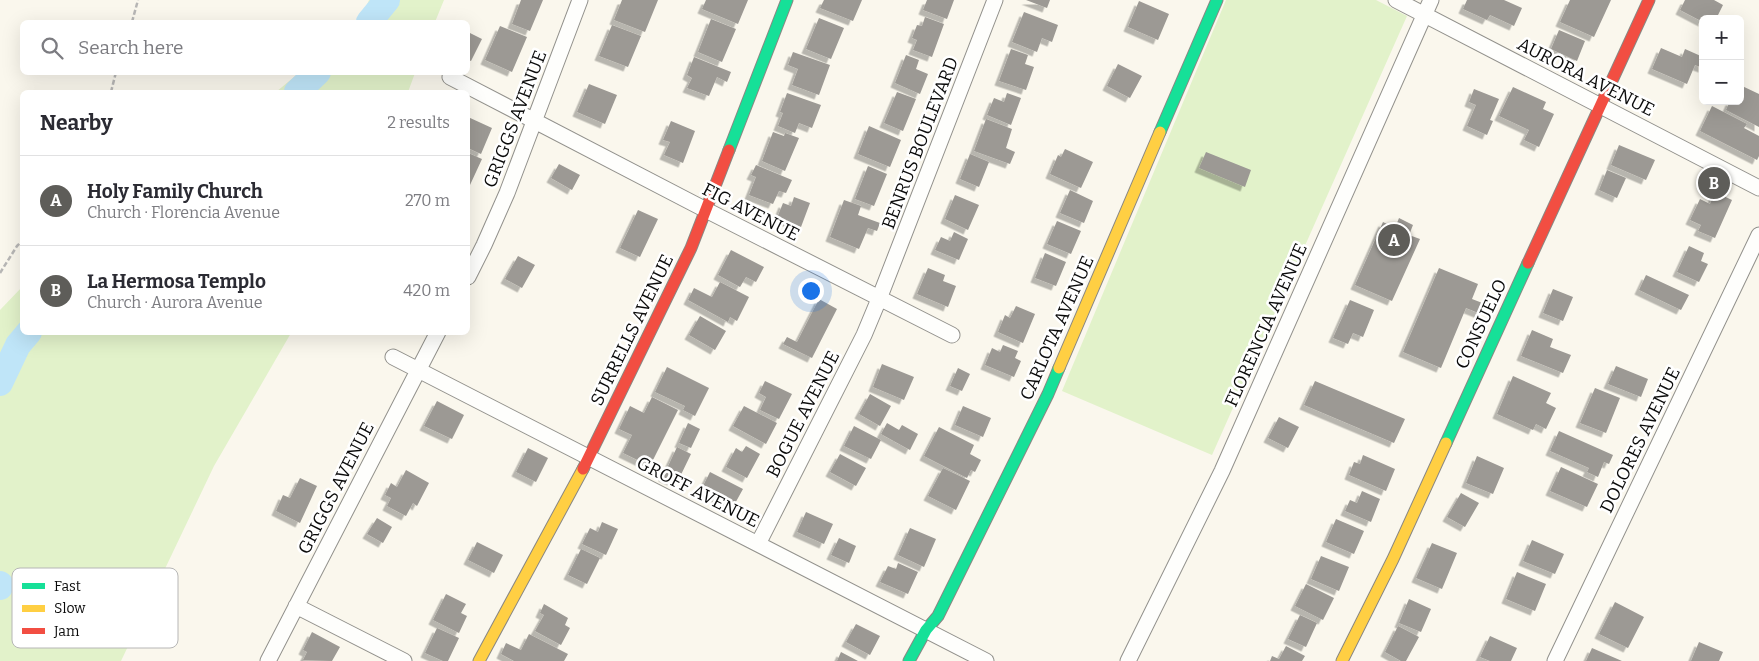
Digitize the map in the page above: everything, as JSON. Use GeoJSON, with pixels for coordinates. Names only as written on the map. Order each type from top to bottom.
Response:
{"type":"FeatureCollection","features":[{"type":"Feature","properties":{"kind":"street","name":"GRIGGS AVENUE"},"geometry":{"type":"LineString","coordinates":[[470,273],[507,193],[580,0]]}},
{"type":"Feature","properties":{"kind":"street","name":"SURRELLS AVENUE"},"geometry":{"type":"LineString","coordinates":[[479,661],[589,458],[691,248],[787,0]]}},
{"type":"Feature","properties":{"kind":"street","name":"BENRUS BOULEVARD"},"geometry":{"type":"LineString","coordinates":[[879,299],[995,0]]}},
{"type":"Feature","properties":{"kind":"street","name":"CARLOTA AVENUE"},"geometry":{"type":"LineString","coordinates":[[909,661],[926,630],[938,616],[1048,394],[1217,0]]}},
{"type":"Feature","properties":{"kind":"street","name":"AURORA AVENUE"},"geometry":{"type":"LineString","coordinates":[[1396,0],[1759,188]]}},
{"type":"Feature","properties":{"kind":"street","name":"FLORENCIA AVENUE"},"geometry":{"type":"LineString","coordinates":[[1128,661],[1222,471],[1431,0]]}},
{"type":"Feature","properties":{"kind":"street","name":"CONSUELO"},"geometry":{"type":"LineString","coordinates":[[1342,661],[1393,559],[1649,0]]}},
{"type":"Feature","properties":{"kind":"street","name":"FIG AVENUE"},"geometry":{"type":"LineString","coordinates":[[450,77],[952,336]]}},
{"type":"Feature","properties":{"kind":"street","name":"DOLORES AVENUE"},"geometry":{"type":"LineString","coordinates":[[1555,661],[1759,235]]}},
{"type":"Feature","properties":{"kind":"street","name":"BOGUE AVENUE"},"geometry":{"type":"LineString","coordinates":[[758,544],[864,335],[879,299]]}},
{"type":"Feature","properties":{"kind":"street","name":"GRIGGS AVENUE"},"geometry":{"type":"LineString","coordinates":[[268,661],[436,335]]}},
{"type":"Feature","properties":{"kind":"street","name":"GROFF AVENUE"},"geometry":{"type":"LineString","coordinates":[[393,357],[986,661]]}},
{"type":"Feature","properties":{"kind":"street"},"geometry":{"type":"LineString","coordinates":[[296,606],[404,661]]}},
{"type":"Feature","properties":{"kind":"path"},"geometry":{"type":"LineString","coordinates":[[133,20],[138,0]]}},
{"type":"Feature","properties":{"kind":"path"},"geometry":{"type":"LineString","coordinates":[[112,90],[115,75]]}},
{"type":"Feature","properties":{"kind":"path"},"geometry":{"type":"LineString","coordinates":[[0,273],[20,243]]}},
{"type":"Feature","properties":{"kind":"green space"},"geometry":{"type":"Polygon","coordinates":[[[369,0],[444,0],[436,20],[361,20],[369,0]]]}},
{"type":"Feature","properties":{"kind":"green space"},"geometry":{"type":"Polygon","coordinates":[[[1226,0],[1376,0],[1407,16],[1212,455],[1062,391],[1226,0]]]}},
{"type":"Feature","properties":{"kind":"green space"},"geometry":{"type":"Polygon","coordinates":[[[296,75],[414,75],[409,90],[278,90],[296,75]]]}},
{"type":"Feature","properties":{"kind":"green space"},"geometry":{"type":"Polygon","coordinates":[[[20,289],[20,335],[290,335],[214,466],[165,568],[12,568],[12,648],[127,648],[121,661],[0,661],[0,310],[20,289]]]}},
{"type":"Feature","properties":{"kind":"building"},"geometry":{"type":"Polygon","coordinates":[[[521,0],[543,0],[530,31],[512,24],[521,0]]]}},
{"type":"Feature","properties":{"kind":"building"},"geometry":{"type":"Polygon","coordinates":[[[622,0],[658,0],[645,32],[614,20],[622,0]]]}},
{"type":"Feature","properties":{"kind":"building"},"geometry":{"type":"Polygon","coordinates":[[[706,0],[748,0],[738,24],[702,9],[706,0]]]}},
{"type":"Feature","properties":{"kind":"building"},"geometry":{"type":"Polygon","coordinates":[[[824,0],[862,0],[853,21],[820,8],[824,0]]]}},
{"type":"Feature","properties":{"kind":"building"},"geometry":{"type":"Polygon","coordinates":[[[927,0],[954,0],[947,19],[923,10],[927,0]]]}},
{"type":"Feature","properties":{"kind":"building"},"geometry":{"type":"Polygon","coordinates":[[[1026,0],[1050,0],[1047,8],[1026,0]]]}},
{"type":"Feature","properties":{"kind":"building"},"geometry":{"type":"Polygon","coordinates":[[[1467,0],[1504,0],[1522,8],[1514,26],[1490,15],[1487,20],[1463,9],[1467,0]]]}},
{"type":"Feature","properties":{"kind":"building"},"geometry":{"type":"Polygon","coordinates":[[[1570,0],[1611,0],[1594,37],[1560,22],[1570,0]]]}},
{"type":"Feature","properties":{"kind":"building"},"geometry":{"type":"Polygon","coordinates":[[[1685,0],[1714,0],[1723,5],[1718,15],[1699,15],[1699,20],[1680,10],[1685,0]]]}},
{"type":"Feature","properties":{"kind":"building"},"geometry":{"type":"Polygon","coordinates":[[[1139,1],[1169,14],[1158,40],[1128,27],[1139,1]]]}},
{"type":"Feature","properties":{"kind":"building"},"geometry":{"type":"Polygon","coordinates":[[[1024,12],[1058,25],[1052,42],[1042,38],[1037,52],[1012,42],[1024,12]]]}},
{"type":"Feature","properties":{"kind":"building"},"geometry":{"type":"Polygon","coordinates":[[[925,17],[944,24],[932,57],[913,50],[917,40],[912,38],[917,25],[922,26],[925,17]]]}},
{"type":"Feature","properties":{"kind":"building"},"geometry":{"type":"Polygon","coordinates":[[[819,18],[844,28],[831,59],[806,49],[819,18]]]}},
{"type":"Feature","properties":{"kind":"building"},"geometry":{"type":"Polygon","coordinates":[[[711,19],[736,29],[722,62],[698,52],[711,19]]]}},
{"type":"Feature","properties":{"kind":"building"},"geometry":{"type":"Polygon","coordinates":[[[612,25],[641,36],[628,67],[599,56],[612,25]]]}},
{"type":"Feature","properties":{"kind":"building"},"geometry":{"type":"Polygon","coordinates":[[[500,26],[527,37],[512,72],[485,60],[500,26]]]}},
{"type":"Feature","properties":{"kind":"building"},"geometry":{"type":"Polygon","coordinates":[[[1559,30],[1585,41],[1577,61],[1551,49],[1559,30]]]}},
{"type":"Feature","properties":{"kind":"building"},"geometry":{"type":"Polygon","coordinates":[[[470,33],[482,39],[470,61],[470,33]]]}},
{"type":"Feature","properties":{"kind":"building"},"geometry":{"type":"Polygon","coordinates":[[[1661,48],[1682,57],[1685,49],[1699,55],[1699,66],[1695,65],[1687,84],[1652,69],[1661,48]]]}},
{"type":"Feature","properties":{"kind":"building"},"geometry":{"type":"Polygon","coordinates":[[[1011,49],[1028,55],[1025,64],[1034,67],[1026,90],[999,81],[1011,49]]]}},
{"type":"Feature","properties":{"kind":"building"},"geometry":{"type":"Polygon","coordinates":[[[793,52],[830,65],[819,95],[792,85],[798,69],[788,65],[793,52]]]}},
{"type":"Feature","properties":{"kind":"building"},"geometry":{"type":"Polygon","coordinates":[[[906,55],[919,60],[916,69],[928,74],[920,94],[895,83],[906,55]]]}},
{"type":"Feature","properties":{"kind":"building"},"geometry":{"type":"Polygon","coordinates":[[[694,57],[731,72],[727,82],[717,77],[709,96],[687,88],[692,78],[687,75],[694,57]]]}},
{"type":"Feature","properties":{"kind":"building"},"geometry":{"type":"Polygon","coordinates":[[[1118,64],[1142,76],[1130,98],[1107,86],[1118,64]]]}},
{"type":"Feature","properties":{"kind":"building"},"geometry":{"type":"Polygon","coordinates":[[[589,84],[617,95],[605,124],[577,112],[589,84]]]}},
{"type":"Feature","properties":{"kind":"building"},"geometry":{"type":"Polygon","coordinates":[[[1513,87],[1546,102],[1543,109],[1554,114],[1539,147],[1524,140],[1529,130],[1499,116],[1513,87]]]}},
{"type":"Feature","properties":{"kind":"building"},"geometry":{"type":"Polygon","coordinates":[[[1744,87],[1759,94],[1759,127],[1726,110],[1728,105],[1744,105],[1744,87]]]}},
{"type":"Feature","properties":{"kind":"building"},"geometry":{"type":"Polygon","coordinates":[[[1474,89],[1499,99],[1490,120],[1493,121],[1487,135],[1467,126],[1476,105],[1469,102],[1474,89]]]}},
{"type":"Feature","properties":{"kind":"building"},"geometry":{"type":"Polygon","coordinates":[[[897,92],[916,99],[903,131],[884,123],[897,92]]]}},
{"type":"Feature","properties":{"kind":"building"},"geometry":{"type":"Polygon","coordinates":[[[787,93],[821,105],[812,128],[799,123],[795,133],[778,126],[783,113],[780,112],[787,93]]]}},
{"type":"Feature","properties":{"kind":"building"},"geometry":{"type":"Polygon","coordinates":[[[1007,93],[1021,98],[1011,125],[987,115],[994,98],[1004,102],[1007,93]]]}},
{"type":"Feature","properties":{"kind":"building"},"geometry":{"type":"Polygon","coordinates":[[[1712,106],[1747,124],[1744,128],[1759,136],[1759,156],[1757,160],[1700,131],[1712,106]]]}},
{"type":"Feature","properties":{"kind":"building"},"geometry":{"type":"Polygon","coordinates":[[[470,118],[492,128],[481,154],[470,149],[470,118]]]}},
{"type":"Feature","properties":{"kind":"building"},"geometry":{"type":"Polygon","coordinates":[[[986,119],[1012,129],[1006,148],[1015,152],[1010,164],[974,151],[986,119]]]}},
{"type":"Feature","properties":{"kind":"building"},"geometry":{"type":"Polygon","coordinates":[[[671,121],[695,131],[683,163],[664,155],[670,142],[663,140],[671,121]]]}},
{"type":"Feature","properties":{"kind":"building"},"geometry":{"type":"Polygon","coordinates":[[[869,126],[901,140],[890,167],[858,154],[869,126]]]}},
{"type":"Feature","properties":{"kind":"building"},"geometry":{"type":"Polygon","coordinates":[[[773,132],[784,136],[785,133],[799,138],[785,171],[762,161],[773,132]]]}},
{"type":"Feature","properties":{"kind":"building"},"geometry":{"type":"Polygon","coordinates":[[[1619,145],[1655,160],[1646,180],[1611,165],[1619,145]]]}},
{"type":"Feature","properties":{"kind":"building"},"geometry":{"type":"Polygon","coordinates":[[[1065,149],[1093,162],[1081,188],[1050,174],[1058,155],[1061,157],[1065,149]]]}},
{"type":"Feature","properties":{"kind":"building"},"geometry":{"type":"Polygon","coordinates":[[[1206,152],[1251,170],[1245,187],[1199,168],[1206,152]]]}},
{"type":"Feature","properties":{"kind":"building"},"geometry":{"type":"Polygon","coordinates":[[[470,154],[482,159],[470,185],[470,154]]]}},
{"type":"Feature","properties":{"kind":"building"},"geometry":{"type":"Polygon","coordinates":[[[970,154],[989,162],[979,187],[960,179],[970,154]]]}},
{"type":"Feature","properties":{"kind":"building"},"geometry":{"type":"Polygon","coordinates":[[[559,164],[580,175],[572,190],[551,178],[559,164]]]}},
{"type":"Feature","properties":{"kind":"building"},"geometry":{"type":"Polygon","coordinates":[[[756,165],[792,180],[786,193],[779,191],[773,204],[749,195],[756,177],[751,175],[756,165]]]}},
{"type":"Feature","properties":{"kind":"building"},"geometry":{"type":"Polygon","coordinates":[[[868,166],[887,174],[874,206],[855,199],[868,166]]]}},
{"type":"Feature","properties":{"kind":"building"},"geometry":{"type":"Polygon","coordinates":[[[1607,170],[1626,178],[1617,198],[1599,190],[1607,170]]]}},
{"type":"Feature","properties":{"kind":"building"},"geometry":{"type":"Polygon","coordinates":[[[1070,190],[1093,201],[1084,223],[1060,213],[1070,190]]]}},
{"type":"Feature","properties":{"kind":"building"},"geometry":{"type":"Polygon","coordinates":[[[1715,192],[1732,200],[1715,238],[1698,231],[1701,225],[1690,220],[1700,199],[1710,204],[1715,192]]]}},
{"type":"Feature","properties":{"kind":"building"},"geometry":{"type":"Polygon","coordinates":[[[955,195],[979,205],[968,230],[945,219],[955,195]]]}},
{"type":"Feature","properties":{"kind":"building"},"geometry":{"type":"Polygon","coordinates":[[[794,197],[810,203],[801,227],[777,218],[783,203],[791,206],[794,197]]]}},
{"type":"Feature","properties":{"kind":"building"},"geometry":{"type":"Polygon","coordinates":[[[844,200],[861,206],[858,215],[880,223],[877,231],[868,228],[859,249],[830,237],[844,200]]]}},
{"type":"Feature","properties":{"kind":"building"},"geometry":{"type":"Polygon","coordinates":[[[638,210],[658,219],[640,257],[620,248],[638,210]]]}},
{"type":"Feature","properties":{"kind":"building"},"geometry":{"type":"Polygon","coordinates":[[[1399,218],[1413,225],[1409,235],[1420,239],[1392,301],[1355,285],[1383,222],[1395,228],[1399,218]]]}},
{"type":"Feature","properties":{"kind":"building"},"geometry":{"type":"Polygon","coordinates":[[[1057,221],[1081,231],[1071,254],[1047,244],[1057,221]]]}},
{"type":"Feature","properties":{"kind":"building"},"geometry":{"type":"Polygon","coordinates":[[[954,232],[968,239],[959,260],[935,250],[941,237],[950,241],[954,232]]]}},
{"type":"Feature","properties":{"kind":"building"},"geometry":{"type":"Polygon","coordinates":[[[1689,246],[1704,253],[1701,261],[1708,264],[1699,282],[1677,272],[1689,246]]]}},
{"type":"Feature","properties":{"kind":"building"},"geometry":{"type":"Polygon","coordinates":[[[731,250],[764,267],[756,282],[746,277],[740,287],[718,275],[731,250]]]}},
{"type":"Feature","properties":{"kind":"building"},"geometry":{"type":"Polygon","coordinates":[[[1045,253],[1066,262],[1056,286],[1035,278],[1045,253]]]}},
{"type":"Feature","properties":{"kind":"building"},"geometry":{"type":"Polygon","coordinates":[[[518,256],[535,265],[522,288],[505,279],[518,256]]]}},
{"type":"Feature","properties":{"kind":"building"},"geometry":{"type":"Polygon","coordinates":[[[928,268],[945,275],[943,281],[956,286],[948,307],[917,294],[928,268]]]}},
{"type":"Feature","properties":{"kind":"building"},"geometry":{"type":"Polygon","coordinates":[[[1439,268],[1478,284],[1472,299],[1485,304],[1481,314],[1466,308],[1441,368],[1403,352],[1439,268]]]}},
{"type":"Feature","properties":{"kind":"building"},"geometry":{"type":"Polygon","coordinates":[[[1646,275],[1689,295],[1681,310],[1639,290],[1646,275]]]}},
{"type":"Feature","properties":{"kind":"building"},"geometry":{"type":"Polygon","coordinates":[[[720,282],[749,297],[737,321],[730,317],[728,322],[688,300],[694,288],[712,297],[720,282]]]}},
{"type":"Feature","properties":{"kind":"building"},"geometry":{"type":"Polygon","coordinates":[[[1553,289],[1573,297],[1563,321],[1543,313],[1553,289]]]}},
{"type":"Feature","properties":{"kind":"building"},"geometry":{"type":"Polygon","coordinates":[[[819,299],[837,309],[812,358],[783,344],[787,337],[797,342],[819,299]]]}},
{"type":"Feature","properties":{"kind":"building"},"geometry":{"type":"Polygon","coordinates":[[[1350,300],[1374,310],[1363,337],[1353,333],[1348,344],[1333,338],[1350,300]]]}},
{"type":"Feature","properties":{"kind":"building"},"geometry":{"type":"Polygon","coordinates":[[[1016,306],[1035,314],[1023,343],[998,332],[1005,315],[1010,318],[1016,306]]]}},
{"type":"Feature","properties":{"kind":"building"},"geometry":{"type":"Polygon","coordinates":[[[700,316],[726,331],[715,350],[689,335],[700,316]]]}},
{"type":"Feature","properties":{"kind":"building"},"geometry":{"type":"Polygon","coordinates":[[[1532,330],[1553,339],[1550,347],[1571,355],[1563,373],[1521,356],[1532,330]]]}},
{"type":"Feature","properties":{"kind":"building"},"geometry":{"type":"Polygon","coordinates":[[[1003,345],[1018,351],[1015,358],[1021,361],[1014,377],[985,365],[992,348],[1000,352],[1003,345]]]}},
{"type":"Feature","properties":{"kind":"building"},"geometry":{"type":"Polygon","coordinates":[[[882,364],[914,377],[904,400],[873,387],[882,364]]]}},
{"type":"Feature","properties":{"kind":"building"},"geometry":{"type":"Polygon","coordinates":[[[1616,366],[1648,379],[1641,397],[1608,384],[1616,366]]]}},
{"type":"Feature","properties":{"kind":"building"},"geometry":{"type":"Polygon","coordinates":[[[667,367],[709,388],[695,416],[683,410],[685,406],[655,392],[667,367]]]}},
{"type":"Feature","properties":{"kind":"building"},"geometry":{"type":"Polygon","coordinates":[[[958,368],[970,374],[962,391],[950,386],[958,368]]]}},
{"type":"Feature","properties":{"kind":"building"},"geometry":{"type":"Polygon","coordinates":[[[1513,376],[1551,393],[1546,403],[1556,408],[1546,429],[1536,424],[1533,430],[1497,414],[1513,376]]]}},
{"type":"Feature","properties":{"kind":"building"},"geometry":{"type":"Polygon","coordinates":[[[765,381],[792,394],[779,419],[760,410],[766,397],[759,393],[765,381]]]}},
{"type":"Feature","properties":{"kind":"building"},"geometry":{"type":"Polygon","coordinates":[[[1315,381],[1405,419],[1394,443],[1304,405],[1315,381]]]}},
{"type":"Feature","properties":{"kind":"building"},"geometry":{"type":"Polygon","coordinates":[[[1595,388],[1620,398],[1606,433],[1580,423],[1595,388]]]}},
{"type":"Feature","properties":{"kind":"building"},"geometry":{"type":"Polygon","coordinates":[[[870,394],[891,406],[880,426],[859,414],[870,394]]]}},
{"type":"Feature","properties":{"kind":"building"},"geometry":{"type":"Polygon","coordinates":[[[652,397],[678,410],[650,466],[623,453],[632,435],[619,429],[630,406],[644,413],[652,397]]]}},
{"type":"Feature","properties":{"kind":"building"},"geometry":{"type":"Polygon","coordinates":[[[437,401],[464,415],[452,439],[424,426],[437,401]]]}},
{"type":"Feature","properties":{"kind":"building"},"geometry":{"type":"Polygon","coordinates":[[[744,406],[777,423],[766,444],[733,426],[744,406]]]}},
{"type":"Feature","properties":{"kind":"building"},"geometry":{"type":"Polygon","coordinates":[[[963,406],[991,418],[983,437],[955,425],[963,406]]]}},
{"type":"Feature","properties":{"kind":"building"},"geometry":{"type":"Polygon","coordinates":[[[1279,417],[1299,427],[1288,448],[1268,438],[1279,417]]]}},
{"type":"Feature","properties":{"kind":"building"},"geometry":{"type":"Polygon","coordinates":[[[688,423],[700,429],[691,448],[679,443],[688,423]]]}},
{"type":"Feature","properties":{"kind":"building"},"geometry":{"type":"Polygon","coordinates":[[[887,423],[899,430],[902,425],[918,434],[910,450],[881,434],[887,423]]]}},
{"type":"Feature","properties":{"kind":"building"},"geometry":{"type":"Polygon","coordinates":[[[854,426],[881,440],[871,459],[844,446],[854,426]]]}},
{"type":"Feature","properties":{"kind":"building"},"geometry":{"type":"Polygon","coordinates":[[[939,427],[974,445],[970,454],[981,460],[975,472],[971,470],[967,478],[924,456],[939,427]]]}},
{"type":"Feature","properties":{"kind":"building"},"geometry":{"type":"Polygon","coordinates":[[[1559,431],[1613,455],[1609,464],[1604,462],[1598,477],[1587,472],[1589,468],[1550,451],[1559,431]]]}},
{"type":"Feature","properties":{"kind":"building"},"geometry":{"type":"Polygon","coordinates":[[[746,446],[760,454],[747,478],[726,467],[736,448],[742,452],[746,446]]]}},
{"type":"Feature","properties":{"kind":"building"},"geometry":{"type":"Polygon","coordinates":[[[677,447],[691,454],[677,483],[663,477],[677,447]]]}},
{"type":"Feature","properties":{"kind":"building"},"geometry":{"type":"Polygon","coordinates":[[[528,448],[548,458],[536,482],[516,472],[528,448]]]}},
{"type":"Feature","properties":{"kind":"building"},"geometry":{"type":"Polygon","coordinates":[[[840,454],[866,468],[856,486],[830,472],[840,454]]]}},
{"type":"Feature","properties":{"kind":"building"},"geometry":{"type":"Polygon","coordinates":[[[1363,455],[1395,469],[1386,491],[1349,475],[1354,462],[1360,464],[1363,455]]]}},
{"type":"Feature","properties":{"kind":"building"},"geometry":{"type":"Polygon","coordinates":[[[1477,456],[1504,468],[1493,494],[1466,483],[1477,456]]]}},
{"type":"Feature","properties":{"kind":"building"},"geometry":{"type":"Polygon","coordinates":[[[1561,467],[1598,484],[1587,507],[1550,491],[1561,467]]]}},
{"type":"Feature","properties":{"kind":"building"},"geometry":{"type":"Polygon","coordinates":[[[943,468],[970,481],[956,510],[928,496],[943,468]]]}},
{"type":"Feature","properties":{"kind":"building"},"geometry":{"type":"Polygon","coordinates":[[[406,470],[429,483],[417,506],[413,503],[406,516],[387,506],[391,498],[385,495],[391,483],[397,487],[406,470]]]}},
{"type":"Feature","properties":{"kind":"building"},"geometry":{"type":"Polygon","coordinates":[[[710,472],[743,489],[733,507],[701,490],[710,472]]]}},
{"type":"Feature","properties":{"kind":"building"},"geometry":{"type":"Polygon","coordinates":[[[300,478],[317,486],[300,523],[276,511],[283,495],[290,498],[300,478]]]}},
{"type":"Feature","properties":{"kind":"building"},"geometry":{"type":"Polygon","coordinates":[[[1362,491],[1380,499],[1371,522],[1345,511],[1350,500],[1357,503],[1362,491]]]}},
{"type":"Feature","properties":{"kind":"building"},"geometry":{"type":"Polygon","coordinates":[[[1461,493],[1479,503],[1465,527],[1447,517],[1461,493]]]}},
{"type":"Feature","properties":{"kind":"building"},"geometry":{"type":"Polygon","coordinates":[[[806,512],[833,524],[824,544],[797,532],[806,512]]]}},
{"type":"Feature","properties":{"kind":"building"},"geometry":{"type":"Polygon","coordinates":[[[377,518],[392,527],[383,543],[367,534],[377,518]]]}},
{"type":"Feature","properties":{"kind":"building"},"geometry":{"type":"Polygon","coordinates":[[[1336,519],[1364,531],[1354,554],[1326,542],[1336,519]]]}},
{"type":"Feature","properties":{"kind":"building"},"geometry":{"type":"Polygon","coordinates":[[[602,522],[618,529],[606,555],[582,544],[590,528],[598,532],[602,522]]]}},
{"type":"Feature","properties":{"kind":"building"},"geometry":{"type":"Polygon","coordinates":[[[910,528],[936,539],[924,567],[898,555],[910,528]]]}},
{"type":"Feature","properties":{"kind":"building"},"geometry":{"type":"Polygon","coordinates":[[[839,538],[856,546],[849,563],[831,555],[839,538]]]}},
{"type":"Feature","properties":{"kind":"building"},"geometry":{"type":"Polygon","coordinates":[[[1532,540],[1564,554],[1555,574],[1523,561],[1532,540]]]}},
{"type":"Feature","properties":{"kind":"building"},"geometry":{"type":"Polygon","coordinates":[[[477,542],[503,555],[494,573],[468,560],[477,542]]]}},
{"type":"Feature","properties":{"kind":"building"},"geometry":{"type":"Polygon","coordinates":[[[1432,543],[1457,553],[1442,589],[1416,578],[1432,543]]]}},
{"type":"Feature","properties":{"kind":"building"},"geometry":{"type":"Polygon","coordinates":[[[581,549],[600,558],[587,584],[568,575],[581,549]]]}},
{"type":"Feature","properties":{"kind":"building"},"geometry":{"type":"Polygon","coordinates":[[[1321,556],[1349,567],[1339,591],[1311,579],[1321,556]]]}},
{"type":"Feature","properties":{"kind":"building"},"geometry":{"type":"Polygon","coordinates":[[[898,563],[918,572],[908,594],[880,582],[888,566],[896,569],[898,563]]]}},
{"type":"Feature","properties":{"kind":"building"},"geometry":{"type":"Polygon","coordinates":[[[1517,572],[1546,584],[1535,611],[1506,599],[1517,572]]]}},
{"type":"Feature","properties":{"kind":"building"},"geometry":{"type":"Polygon","coordinates":[[[1306,584],[1334,598],[1323,620],[1295,606],[1306,584]]]}},
{"type":"Feature","properties":{"kind":"building"},"geometry":{"type":"Polygon","coordinates":[[[446,594],[466,604],[461,613],[467,616],[459,633],[433,620],[446,594]]]}},
{"type":"Feature","properties":{"kind":"building"},"geometry":{"type":"Polygon","coordinates":[[[1409,599],[1431,609],[1421,632],[1399,623],[1409,599]]]}},
{"type":"Feature","properties":{"kind":"building"},"geometry":{"type":"Polygon","coordinates":[[[1615,602],[1644,617],[1628,648],[1599,634],[1615,602]]]}},
{"type":"Feature","properties":{"kind":"building"},"geometry":{"type":"Polygon","coordinates":[[[544,604],[568,618],[565,625],[570,628],[561,645],[535,631],[544,615],[540,613],[544,604]]]}},
{"type":"Feature","properties":{"kind":"building"},"geometry":{"type":"Polygon","coordinates":[[[1300,615],[1317,623],[1306,647],[1288,639],[1300,615]]]}},
{"type":"Feature","properties":{"kind":"building"},"geometry":{"type":"Polygon","coordinates":[[[856,624],[880,636],[870,655],[846,642],[856,624]]]}},
{"type":"Feature","properties":{"kind":"building"},"geometry":{"type":"Polygon","coordinates":[[[1398,626],[1419,637],[1406,661],[1401,661],[1385,652],[1398,626]]]}},
{"type":"Feature","properties":{"kind":"building"},"geometry":{"type":"Polygon","coordinates":[[[437,628],[459,638],[448,661],[443,661],[425,653],[437,628]]]}},
{"type":"Feature","properties":{"kind":"building"},"geometry":{"type":"Polygon","coordinates":[[[312,632],[340,647],[332,661],[303,660],[307,652],[303,650],[312,632]]]}},
{"type":"Feature","properties":{"kind":"building"},"geometry":{"type":"Polygon","coordinates":[[[529,634],[568,654],[564,661],[514,661],[501,654],[506,643],[521,650],[529,634]]]}},
{"type":"Feature","properties":{"kind":"building"},"geometry":{"type":"Polygon","coordinates":[[[1490,636],[1517,648],[1511,661],[1490,661],[1480,657],[1490,636]]]}},
{"type":"Feature","properties":{"kind":"building"},"geometry":{"type":"Polygon","coordinates":[[[1699,642],[1723,652],[1719,661],[1691,661],[1699,642]]]}},
{"type":"Feature","properties":{"kind":"building"},"geometry":{"type":"Polygon","coordinates":[[[1286,646],[1305,656],[1302,661],[1270,661],[1272,656],[1279,659],[1286,646]]]}},
{"type":"Feature","properties":{"kind":"building"},"geometry":{"type":"Polygon","coordinates":[[[1592,648],[1622,661],[1586,661],[1592,648]]]}},
{"type":"Feature","properties":{"kind":"building"},"geometry":{"type":"Polygon","coordinates":[[[841,652],[858,661],[837,661],[841,652]]]}},
{"type":"Feature","properties":{"kind":"waterway"},"geometry":{"type":"LineString","coordinates":[[371,20],[387,0]]}},
{"type":"Feature","properties":{"kind":"waterway"},"geometry":{"type":"LineString","coordinates":[[299,90],[315,75]]}},
{"type":"Feature","properties":{"kind":"waterway"},"geometry":{"type":"LineString","coordinates":[[0,383],[18,345],[26,335]]}},
{"type":"Feature","properties":{"kind":"traffic: fast"},"geometry":{"type":"LineString","coordinates":[[729,150],[787,0]]}},
{"type":"Feature","properties":{"kind":"traffic: fast"},"geometry":{"type":"LineString","coordinates":[[1160,132],[1217,0]]}},
{"type":"Feature","properties":{"kind":"traffic: fast"},"geometry":{"type":"LineString","coordinates":[[1446,443],[1528,263]]}},
{"type":"Feature","properties":{"kind":"traffic: fast"},"geometry":{"type":"LineString","coordinates":[[909,661],[926,630],[938,616],[1048,394],[1059,368]]}},
{"type":"Feature","properties":{"kind":"traffic: slow"},"geometry":{"type":"LineString","coordinates":[[1059,368],[1160,132]]}},
{"type":"Feature","properties":{"kind":"traffic: slow"},"geometry":{"type":"LineString","coordinates":[[1342,661],[1393,559],[1446,443]]}},
{"type":"Feature","properties":{"kind":"traffic: slow"},"geometry":{"type":"LineString","coordinates":[[479,661],[583,469]]}},
{"type":"Feature","properties":{"kind":"traffic: jam"},"geometry":{"type":"LineString","coordinates":[[1528,263],[1649,0]]}},
{"type":"Feature","properties":{"kind":"traffic: jam"},"geometry":{"type":"LineString","coordinates":[[583,469],[691,248],[729,150]]}},
{"type":"Feature","properties":{"kind":"place","name":"La Hermosa Templo"},"geometry":{"type":"Point","coordinates":[1714,183]}},
{"type":"Feature","properties":{"kind":"place","name":"Holy Family Church"},"geometry":{"type":"Point","coordinates":[1394,240]}}]}
